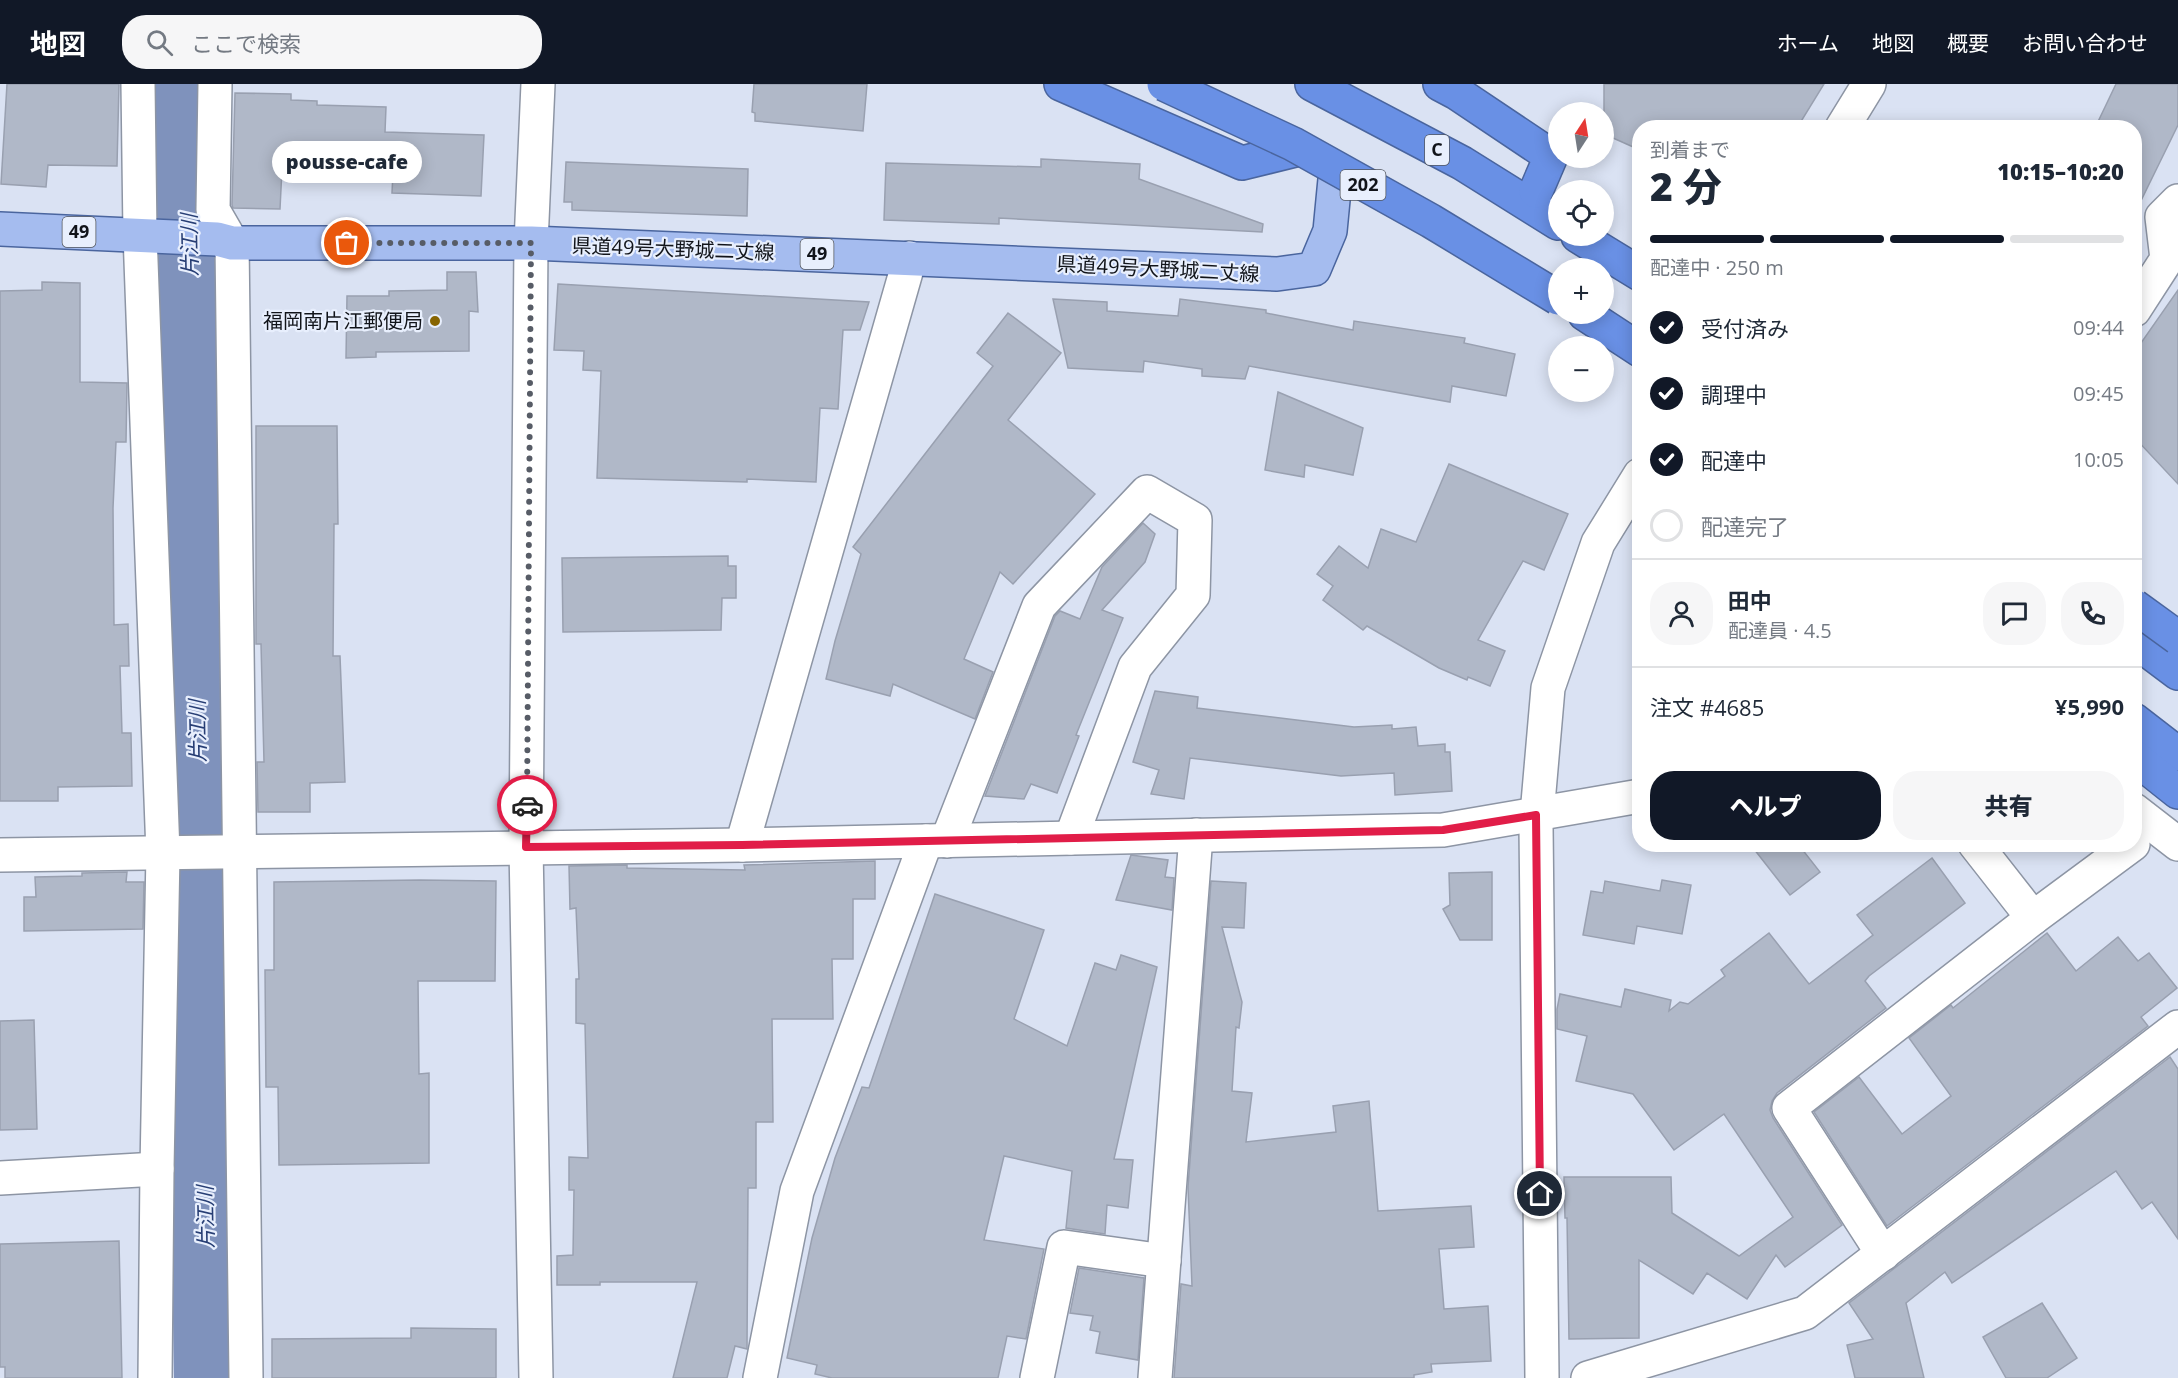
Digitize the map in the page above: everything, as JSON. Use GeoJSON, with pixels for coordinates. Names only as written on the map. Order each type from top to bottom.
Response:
{"type":"FeatureCollection","features":[{"type":"Feature","properties":{"kind":"highway"},"geometry":{"type":"LineString","coordinates":[[1060,84],[1242,162],[1299,149]]}},
{"type":"Feature","properties":{"kind":"highway"},"geometry":{"type":"LineString","coordinates":[[1163,84],[1293,144],[1431,221],[1548,291]]}},
{"type":"Feature","properties":{"kind":"highway","name":"202"},"geometry":{"type":"LineString","coordinates":[[1163,84],[1299,149],[1548,291]]}},
{"type":"Feature","properties":{"kind":"highway","name":"C"},"geometry":{"type":"LineString","coordinates":[[1312,84],[1462,163],[1548,217]]}},
{"type":"Feature","properties":{"kind":"highway"},"geometry":{"type":"LineString","coordinates":[[1349,84],[1547,198],[1551,156],[1452,87]]}},
{"type":"Feature","properties":{"kind":"highway"},"geometry":{"type":"LineString","coordinates":[[1614,244],[1632,256]]}},
{"type":"Feature","properties":{"kind":"highway"},"geometry":{"type":"LineString","coordinates":[[1594,246],[1632,269]]}},
{"type":"Feature","properties":{"kind":"highway"},"geometry":{"type":"LineString","coordinates":[[1600,324],[1632,345]]}},
{"type":"Feature","properties":{"kind":"highway"},"geometry":{"type":"LineString","coordinates":[[1607,324],[1632,338]]}},
{"type":"Feature","properties":{"kind":"highway"},"geometry":{"type":"LineString","coordinates":[[2142,619],[2178,673]]}},
{"type":"Feature","properties":{"kind":"highway"},"geometry":{"type":"LineString","coordinates":[[2152,635],[2178,661]]}},
{"type":"Feature","properties":{"kind":"highway"},"geometry":{"type":"LineString","coordinates":[[2142,716],[2178,743]]}},
{"type":"Feature","properties":{"kind":"highway"},"geometry":{"type":"LineString","coordinates":[[2142,726],[2178,754]]}},
{"type":"Feature","properties":{"kind":"highway"},"geometry":{"type":"LineString","coordinates":[[2142,763],[2178,792]]}},
{"type":"Feature","properties":{"kind":"main road","name":"県道49号大野城二丈線"},"geometry":{"type":"LineString","coordinates":[[0,229],[149,235],[225,241],[531,243],[1278,274],[1314,269],[1330,231],[1336,169]]}},
{"type":"Feature","properties":{"kind":"street"},"geometry":{"type":"LineString","coordinates":[[138,84],[149,235],[168,853],[157,1169],[155,1378]]}},
{"type":"Feature","properties":{"kind":"street"},"geometry":{"type":"LineString","coordinates":[[215,84],[213,210],[225,241],[233,853],[246,1378]]}},
{"type":"Feature","properties":{"kind":"street"},"geometry":{"type":"LineString","coordinates":[[536,1378],[526,847],[531,243],[538,84]]}},
{"type":"Feature","properties":{"kind":"street"},"geometry":{"type":"LineString","coordinates":[[1847,120],[1869,84]]}},
{"type":"Feature","properties":{"kind":"street"},"geometry":{"type":"LineString","coordinates":[[2142,298],[2167,259],[2162,217],[2178,201]]}},
{"type":"Feature","properties":{"kind":"street"},"geometry":{"type":"LineString","coordinates":[[742,845],[910,258]]}},
{"type":"Feature","properties":{"kind":"street"},"geometry":{"type":"LineString","coordinates":[[1542,1378],[1536,815],[1548,688],[1598,543],[1632,488]]}},
{"type":"Feature","properties":{"kind":"street"},"geometry":{"type":"LineString","coordinates":[[760,1378],[797,1191],[937,841],[1039,606],[1147,492],[1196,520],[1193,595],[1135,667],[1071,838]]}},
{"type":"Feature","properties":{"kind":"street"},"geometry":{"type":"LineString","coordinates":[[0,855],[742,845],[1443,830],[1632,797]]}},
{"type":"Feature","properties":{"kind":"street"},"geometry":{"type":"LineString","coordinates":[[1155,1378],[1196,835]]}},
{"type":"Feature","properties":{"kind":"street"},"geometry":{"type":"LineString","coordinates":[[1981,852],[2033,918]]}},
{"type":"Feature","properties":{"kind":"street"},"geometry":{"type":"LineString","coordinates":[[1883,1254],[1789,1108],[2122,852]]}},
{"type":"Feature","properties":{"kind":"street"},"geometry":{"type":"LineString","coordinates":[[1588,1378],[1805,1313],[2178,1027]]}},
{"type":"Feature","properties":{"kind":"street"},"geometry":{"type":"LineString","coordinates":[[0,1178],[157,1169]]}},
{"type":"Feature","properties":{"kind":"street"},"geometry":{"type":"LineString","coordinates":[[1037,1378],[1064,1247],[1164,1261]]}},
{"type":"Feature","properties":{"kind":"building"},"geometry":{"type":"Polygon","coordinates":[[[7,84],[119,84],[117,166],[48,165],[46,187],[1,184],[7,84]]]}},
{"type":"Feature","properties":{"kind":"building"},"geometry":{"type":"Polygon","coordinates":[[[754,84],[867,84],[863,131],[755,121],[755,113],[752,112],[754,84]]]}},
{"type":"Feature","properties":{"kind":"building"},"geometry":{"type":"Polygon","coordinates":[[[1604,84],[1824,84],[1802,120],[1632,120],[1632,146],[1614,138],[1614,102],[1604,102],[1604,84]]]}},
{"type":"Feature","properties":{"kind":"building"},"geometry":{"type":"Polygon","coordinates":[[[2116,84],[2178,84],[2178,125],[2142,199],[2142,120],[2099,120],[2116,84]]]}},
{"type":"Feature","properties":{"kind":"building"},"geometry":{"type":"Polygon","coordinates":[[[235,93],[291,94],[291,100],[317,101],[317,105],[386,107],[385,132],[484,135],[481,196],[392,193],[393,172],[282,169],[280,209],[233,208],[235,93]]]}},
{"type":"Feature","properties":{"kind":"building"},"geometry":{"type":"Polygon","coordinates":[[[1041,159],[1140,164],[1139,179],[1263,224],[1262,232],[999,218],[999,224],[884,220],[886,163],[1041,167],[1041,159]]]}},
{"type":"Feature","properties":{"kind":"building"},"geometry":{"type":"Polygon","coordinates":[[[566,162],[748,169],[747,216],[572,210],[572,202],[564,202],[566,162]]]}},
{"type":"Feature","properties":{"kind":"building"},"geometry":{"type":"Polygon","coordinates":[[[447,272],[476,272],[478,312],[469,311],[469,351],[376,352],[376,357],[346,358],[347,296],[389,296],[389,291],[447,290],[447,272]]]}},
{"type":"Feature","properties":{"kind":"building"},"geometry":{"type":"Polygon","coordinates":[[[42,282],[80,283],[80,382],[127,383],[126,442],[116,442],[113,508],[114,625],[128,624],[129,666],[120,666],[122,733],[131,733],[132,786],[58,787],[58,801],[0,801],[0,291],[42,290],[42,282]]]}},
{"type":"Feature","properties":{"kind":"building"},"geometry":{"type":"Polygon","coordinates":[[[558,284],[869,302],[860,330],[843,330],[838,409],[820,408],[816,482],[597,478],[601,371],[583,370],[584,351],[554,350],[558,284]]]}},
{"type":"Feature","properties":{"kind":"building"},"geometry":{"type":"Polygon","coordinates":[[[2178,290],[2178,484],[2142,446],[2142,342],[2178,290]]]}},
{"type":"Feature","properties":{"kind":"building"},"geometry":{"type":"Polygon","coordinates":[[[1053,299],[1107,302],[1107,311],[1178,316],[1180,299],[1266,310],[1266,313],[1353,330],[1354,321],[1465,338],[1464,343],[1515,354],[1506,396],[1452,386],[1450,402],[1249,366],[1245,379],[1202,376],[1202,369],[1144,361],[1143,372],[1068,368],[1053,299]]]}},
{"type":"Feature","properties":{"kind":"building"},"geometry":{"type":"Polygon","coordinates":[[[1008,313],[1061,353],[1008,420],[1095,494],[1013,584],[1000,572],[964,659],[993,672],[975,719],[893,684],[890,696],[826,679],[861,554],[853,547],[993,366],[977,353],[1008,313]]]}},
{"type":"Feature","properties":{"kind":"building"},"geometry":{"type":"Polygon","coordinates":[[[1278,392],[1363,428],[1353,475],[1305,465],[1304,477],[1265,470],[1278,392]]]}},
{"type":"Feature","properties":{"kind":"building"},"geometry":{"type":"Polygon","coordinates":[[[256,426],[337,426],[338,524],[334,524],[333,656],[340,656],[345,782],[310,783],[310,812],[258,812],[257,762],[264,762],[261,644],[256,644],[256,426]]]}},
{"type":"Feature","properties":{"kind":"building"},"geometry":{"type":"Polygon","coordinates":[[[1449,464],[1568,514],[1544,570],[1523,561],[1478,640],[1505,651],[1490,686],[1468,677],[1467,680],[1439,668],[1367,626],[1363,630],[1323,600],[1333,586],[1317,574],[1339,546],[1368,568],[1381,529],[1416,542],[1449,464]]]}},
{"type":"Feature","properties":{"kind":"building"},"geometry":{"type":"Polygon","coordinates":[[[1143,523],[1155,534],[1145,562],[1102,610],[1123,618],[1076,735],[1079,736],[1057,793],[1031,784],[1024,799],[985,796],[1055,616],[1060,611],[1080,619],[1102,567],[1143,523]]]}},
{"type":"Feature","properties":{"kind":"building"},"geometry":{"type":"Polygon","coordinates":[[[728,556],[728,566],[736,566],[736,598],[722,598],[721,630],[563,632],[562,558],[728,556]]]}},
{"type":"Feature","properties":{"kind":"building"},"geometry":{"type":"Polygon","coordinates":[[[1155,691],[1198,697],[1197,708],[1354,727],[1392,725],[1392,729],[1416,727],[1418,746],[1445,744],[1445,752],[1450,752],[1452,791],[1395,795],[1394,773],[1341,776],[1190,758],[1184,799],[1151,794],[1159,770],[1133,762],[1155,691]]]}},
{"type":"Feature","properties":{"kind":"building"},"geometry":{"type":"Polygon","coordinates":[[[1756,852],[1804,852],[1820,872],[1790,895],[1756,852]]]}},
{"type":"Feature","properties":{"kind":"building"},"geometry":{"type":"Polygon","coordinates":[[[1131,855],[1168,860],[1165,877],[1174,878],[1172,910],[1116,900],[1131,855]]]}},
{"type":"Feature","properties":{"kind":"building"},"geometry":{"type":"Polygon","coordinates":[[[1932,858],[1965,903],[1869,976],[1865,981],[1886,1008],[1777,1093],[1772,1101],[1770,1110],[1773,1118],[1842,1225],[1785,1267],[1776,1255],[1747,1299],[1707,1273],[1693,1294],[1639,1260],[1639,1338],[1569,1339],[1564,1177],[1671,1177],[1672,1213],[1739,1256],[1793,1217],[1724,1114],[1674,1150],[1633,1094],[1576,1081],[1587,1036],[1557,1029],[1560,994],[1621,1007],[1625,989],[1671,1000],[1669,1011],[1680,1002],[1688,1004],[1725,976],[1721,970],[1769,933],[1809,984],[1873,935],[1857,915],[1932,858]]]}},
{"type":"Feature","properties":{"kind":"building"},"geometry":{"type":"Polygon","coordinates":[[[875,861],[875,899],[853,899],[853,959],[832,959],[833,1019],[772,1019],[773,1122],[756,1122],[756,1188],[748,1188],[747,1349],[735,1346],[727,1378],[673,1378],[697,1282],[600,1282],[600,1285],[557,1285],[557,1256],[573,1255],[574,1190],[569,1190],[569,1157],[588,1158],[585,1024],[576,1023],[576,979],[579,979],[576,908],[570,909],[569,866],[627,865],[627,868],[745,870],[744,865],[875,861]]]}},
{"type":"Feature","properties":{"kind":"building"},"geometry":{"type":"Polygon","coordinates":[[[127,872],[126,882],[144,882],[143,929],[24,931],[24,897],[36,897],[35,877],[127,872]]]}},
{"type":"Feature","properties":{"kind":"building"},"geometry":{"type":"Polygon","coordinates":[[[1492,872],[1492,940],[1460,940],[1443,909],[1450,905],[1449,873],[1492,872]]]}},
{"type":"Feature","properties":{"kind":"building"},"geometry":{"type":"Polygon","coordinates":[[[1662,880],[1691,885],[1682,934],[1637,926],[1634,944],[1583,935],[1591,891],[1603,893],[1605,881],[1660,891],[1662,880]]]}},
{"type":"Feature","properties":{"kind":"building"},"geometry":{"type":"Polygon","coordinates":[[[496,881],[495,981],[418,981],[419,1074],[429,1073],[429,1163],[279,1165],[278,1087],[266,1087],[265,970],[274,970],[274,882],[496,881]]]}},
{"type":"Feature","properties":{"kind":"building"},"geometry":{"type":"Polygon","coordinates":[[[1211,881],[1246,883],[1244,928],[1222,927],[1242,1002],[1239,1028],[1236,1027],[1232,1091],[1252,1093],[1246,1142],[1336,1132],[1333,1106],[1369,1101],[1378,1211],[1471,1206],[1474,1247],[1439,1249],[1444,1309],[1488,1306],[1491,1361],[1431,1364],[1432,1372],[1414,1375],[1414,1378],[1174,1378],[1181,1284],[1192,1286],[1188,1187],[1211,881]]]}},
{"type":"Feature","properties":{"kind":"building"},"geometry":{"type":"Polygon","coordinates":[[[935,894],[1044,930],[1014,1019],[1067,1046],[1095,963],[1116,970],[1121,955],[1157,967],[1114,1159],[1133,1160],[1128,1208],[1107,1205],[1105,1234],[1066,1228],[1072,1171],[1004,1156],[984,1240],[1044,1249],[1026,1339],[1007,1336],[998,1378],[832,1378],[815,1374],[817,1365],[787,1358],[812,1238],[835,1158],[862,1087],[869,1088],[935,894]]]}},
{"type":"Feature","properties":{"kind":"building"},"geometry":{"type":"Polygon","coordinates":[[[2047,933],[2076,971],[2118,937],[2138,961],[2149,953],[2177,988],[2141,1017],[2148,1026],[1887,1226],[1814,1112],[1859,1077],[1902,1134],[1951,1096],[1909,1038],[1951,1005],[1953,1008],[2047,933]]]}},
{"type":"Feature","properties":{"kind":"building"},"geometry":{"type":"Polygon","coordinates":[[[34,1020],[37,1129],[0,1130],[0,1021],[34,1020]]]}},
{"type":"Feature","properties":{"kind":"building"},"geometry":{"type":"Polygon","coordinates":[[[2170,1057],[2178,1069],[2178,1239],[2152,1202],[2142,1209],[2116,1171],[1952,1283],[1945,1272],[1906,1303],[1924,1378],[1855,1378],[1847,1345],[1873,1339],[1849,1303],[2170,1057]]]}},
{"type":"Feature","properties":{"kind":"building"},"geometry":{"type":"Polygon","coordinates":[[[119,1241],[122,1378],[5,1378],[5,1367],[0,1367],[0,1244],[119,1241]]]}},
{"type":"Feature","properties":{"kind":"building"},"geometry":{"type":"Polygon","coordinates":[[[1079,1268],[1144,1278],[1138,1360],[1096,1353],[1100,1332],[1090,1330],[1093,1316],[1070,1313],[1079,1268]]]}},
{"type":"Feature","properties":{"kind":"building"},"geometry":{"type":"Polygon","coordinates":[[[2042,1303],[2077,1358],[2047,1378],[2006,1378],[1983,1337],[2042,1303]]]}},
{"type":"Feature","properties":{"kind":"building"},"geometry":{"type":"Polygon","coordinates":[[[411,1328],[496,1329],[496,1378],[272,1378],[272,1339],[411,1338],[411,1328]]]}},
{"type":"Feature","properties":{"kind":"waterway","name":"片江川"},"geometry":{"type":"LineString","coordinates":[[187,84],[209,1378]]}},
{"type":"Feature","properties":{"kind":"way so far"},"geometry":{"type":"LineString","coordinates":[[347,243],[531,243],[527,805]]}},
{"type":"Feature","properties":{"kind":"place","name":"pousse-cafe"},"geometry":{"type":"Point","coordinates":[347,243]}},
{"type":"Feature","properties":{"kind":"place","name":"福岡南片江郵便局"},"geometry":{"type":"Point","coordinates":[435,321]}},
{"type":"Feature","properties":{"kind":"route"},"geometry":{"type":"LineString","coordinates":[[527,805],[526,847],[742,845],[1443,830],[1536,815],[1540,1194]]}}]}
